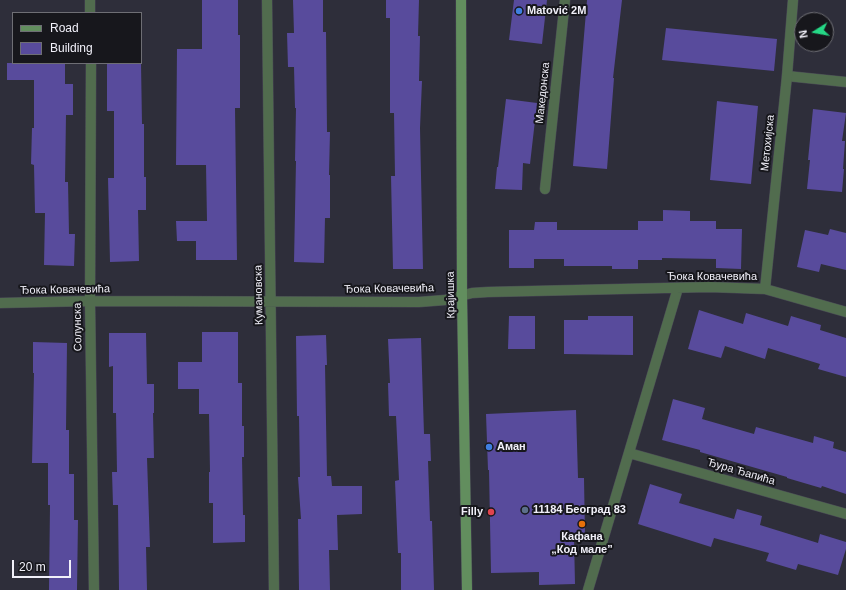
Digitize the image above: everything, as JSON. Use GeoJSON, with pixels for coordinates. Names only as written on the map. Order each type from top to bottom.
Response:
{"type":"FeatureCollection","features":[{"type":"Feature","properties":{"kind":"main road","name":"Крајишка"},"geometry":{"type":"LineString","coordinates":[[461,0],[462,296],[467,590]]}},
{"type":"Feature","properties":{"kind":"street"},"geometry":{"type":"LineString","coordinates":[[90,0],[90,12]]}},
{"type":"Feature","properties":{"kind":"street","name":"Кумановска"},"geometry":{"type":"LineString","coordinates":[[267,0],[274,590]]}},
{"type":"Feature","properties":{"kind":"street","name":"Македонска"},"geometry":{"type":"LineString","coordinates":[[545,189],[565,0]]}},
{"type":"Feature","properties":{"kind":"street","name":"Метохијска"},"geometry":{"type":"LineString","coordinates":[[765,289],[787,76],[793,0]]}},
{"type":"Feature","properties":{"kind":"street","name":"Солунска"},"geometry":{"type":"LineString","coordinates":[[90,64],[90,300],[94,590]]}},
{"type":"Feature","properties":{"kind":"street"},"geometry":{"type":"LineString","coordinates":[[787,76],[846,82]]}},
{"type":"Feature","properties":{"kind":"street","name":"Ђока Ковачевића"},"geometry":{"type":"LineString","coordinates":[[0,303],[90,300],[425,302],[445,300],[472,293],[488,292],[709,287],[765,289],[846,312]]}},
{"type":"Feature","properties":{"kind":"street"},"geometry":{"type":"LineString","coordinates":[[588,590],[678,288]]}},
{"type":"Feature","properties":{"kind":"street","name":"Ђура Ђапића"},"geometry":{"type":"LineString","coordinates":[[629,453],[846,514]]}},
{"type":"Feature","properties":{"kind":"building"},"geometry":{"type":"Polygon","coordinates":[[[202,0],[238,0],[238,35],[240,35],[240,108],[235,108],[237,260],[196,260],[196,241],[177,241],[176,221],[207,221],[206,165],[176,165],[177,49],[202,49],[202,0]]]}},
{"type":"Feature","properties":{"kind":"building"},"geometry":{"type":"Polygon","coordinates":[[[293,0],[323,0],[323,32],[326,32],[327,132],[330,132],[330,218],[325,218],[324,263],[294,262],[296,108],[294,67],[288,67],[287,33],[294,33],[293,0]]]}},
{"type":"Feature","properties":{"kind":"building"},"geometry":{"type":"Polygon","coordinates":[[[386,0],[419,0],[419,81],[422,81],[420,128],[423,269],[393,269],[391,176],[395,176],[394,113],[390,113],[390,18],[386,18],[386,0]]]}},
{"type":"Feature","properties":{"kind":"building"},"geometry":{"type":"Polygon","coordinates":[[[514,0],[547,0],[542,44],[509,40],[514,0]]]}},
{"type":"Feature","properties":{"kind":"building"},"geometry":{"type":"Polygon","coordinates":[[[587,0],[622,0],[613,78],[607,169],[573,166],[587,0]]]}},
{"type":"Feature","properties":{"kind":"building"},"geometry":{"type":"Polygon","coordinates":[[[666,28],[777,39],[774,71],[662,60],[666,28]]]}},
{"type":"Feature","properties":{"kind":"building"},"geometry":{"type":"Polygon","coordinates":[[[7,63],[65,64],[65,84],[73,84],[73,115],[66,115],[65,182],[68,182],[69,234],[75,234],[74,266],[44,265],[45,213],[35,213],[34,165],[31,164],[32,128],[34,128],[34,80],[7,80],[7,63]]]}},
{"type":"Feature","properties":{"kind":"building"},"geometry":{"type":"Polygon","coordinates":[[[107,64],[141,64],[146,210],[138,210],[139,261],[110,262],[108,178],[114,178],[114,111],[107,111],[107,64]]]}},
{"type":"Feature","properties":{"kind":"building"},"geometry":{"type":"Polygon","coordinates":[[[506,99],[537,103],[530,164],[523,163],[522,190],[495,189],[506,99]]]}},
{"type":"Feature","properties":{"kind":"building"},"geometry":{"type":"Polygon","coordinates":[[[717,101],[758,106],[751,184],[710,180],[717,101]]]}},
{"type":"Feature","properties":{"kind":"building"},"geometry":{"type":"Polygon","coordinates":[[[813,109],[846,113],[842,141],[845,141],[842,192],[807,189],[813,109]]]}},
{"type":"Feature","properties":{"kind":"building"},"geometry":{"type":"Polygon","coordinates":[[[663,210],[690,211],[690,221],[716,221],[716,229],[742,229],[741,269],[716,268],[716,259],[662,258],[662,260],[638,260],[638,269],[612,269],[612,266],[564,266],[564,259],[534,259],[534,268],[509,268],[509,230],[534,230],[535,222],[557,222],[557,230],[638,230],[638,221],[663,221],[663,210]]]}},
{"type":"Feature","properties":{"kind":"building"},"geometry":{"type":"Polygon","coordinates":[[[830,229],[846,233],[846,270],[821,264],[819,272],[797,267],[805,230],[828,235],[830,229]]]}},
{"type":"Feature","properties":{"kind":"building"},"geometry":{"type":"Polygon","coordinates":[[[699,310],[743,324],[746,313],[788,326],[791,316],[821,325],[820,330],[846,338],[846,377],[818,369],[820,364],[768,348],[765,359],[725,346],[721,358],[688,349],[699,310]]]}},
{"type":"Feature","properties":{"kind":"building"},"geometry":{"type":"Polygon","coordinates":[[[509,316],[535,316],[535,349],[508,349],[509,316]]]}},
{"type":"Feature","properties":{"kind":"building"},"geometry":{"type":"Polygon","coordinates":[[[588,316],[633,316],[633,355],[564,354],[564,320],[588,320],[588,316]]]}},
{"type":"Feature","properties":{"kind":"building"},"geometry":{"type":"Polygon","coordinates":[[[202,332],[238,332],[238,383],[242,383],[242,426],[244,426],[244,457],[242,457],[245,542],[213,543],[213,503],[209,503],[209,414],[199,414],[199,389],[178,389],[178,362],[202,362],[202,332]]]}},
{"type":"Feature","properties":{"kind":"building"},"geometry":{"type":"Polygon","coordinates":[[[109,333],[146,333],[147,384],[154,384],[154,458],[147,458],[150,547],[146,547],[147,590],[119,590],[118,505],[113,505],[112,472],[117,472],[116,413],[113,413],[113,366],[109,367],[109,333]]]}},
{"type":"Feature","properties":{"kind":"building"},"geometry":{"type":"Polygon","coordinates":[[[326,335],[327,365],[325,365],[327,476],[331,476],[332,486],[362,486],[362,514],[337,515],[338,550],[329,550],[330,590],[299,590],[298,519],[301,519],[298,477],[300,477],[299,416],[297,416],[296,336],[326,335]]]}},
{"type":"Feature","properties":{"kind":"building"},"geometry":{"type":"Polygon","coordinates":[[[421,338],[424,434],[430,434],[431,461],[428,461],[430,521],[432,521],[434,590],[401,590],[401,553],[398,553],[395,481],[399,480],[396,416],[389,416],[388,383],[390,383],[388,339],[421,338]]]}},
{"type":"Feature","properties":{"kind":"building"},"geometry":{"type":"Polygon","coordinates":[[[33,342],[67,343],[66,430],[69,430],[69,474],[74,474],[74,520],[78,520],[77,590],[49,590],[50,505],[48,505],[48,463],[32,463],[34,373],[33,342]]]}},
{"type":"Feature","properties":{"kind":"building"},"geometry":{"type":"Polygon","coordinates":[[[673,399],[705,408],[702,419],[754,434],[756,427],[813,443],[814,436],[834,442],[833,448],[846,452],[846,494],[822,486],[821,488],[700,452],[700,450],[662,440],[673,399]]]}},
{"type":"Feature","properties":{"kind":"building"},"geometry":{"type":"Polygon","coordinates":[[[576,410],[578,478],[584,478],[585,537],[574,537],[575,584],[539,585],[539,572],[491,573],[489,470],[486,414],[576,410]]]}},
{"type":"Feature","properties":{"kind":"building"},"geometry":{"type":"Polygon","coordinates":[[[650,484],[682,494],[679,503],[734,519],[737,509],[762,516],[760,525],[818,543],[820,534],[846,542],[846,549],[838,575],[798,564],[796,570],[766,561],[769,553],[714,538],[711,547],[638,524],[650,484]]]}},
{"type":"Feature","properties":{"kind":"place","name":"Matović 2M"},"geometry":{"type":"Point","coordinates":[519,11]}},
{"type":"Feature","properties":{"kind":"place","name":"Аман"},"geometry":{"type":"Point","coordinates":[489,447]}},
{"type":"Feature","properties":{"kind":"place","name":"11184 Београд 83"},"geometry":{"type":"Point","coordinates":[525,510]}},
{"type":"Feature","properties":{"kind":"place","name":"Filly"},"geometry":{"type":"Point","coordinates":[491,512]}},
{"type":"Feature","properties":{"kind":"place","name":"Кафана „Код мале”"},"geometry":{"type":"Point","coordinates":[582,524]}}]}
